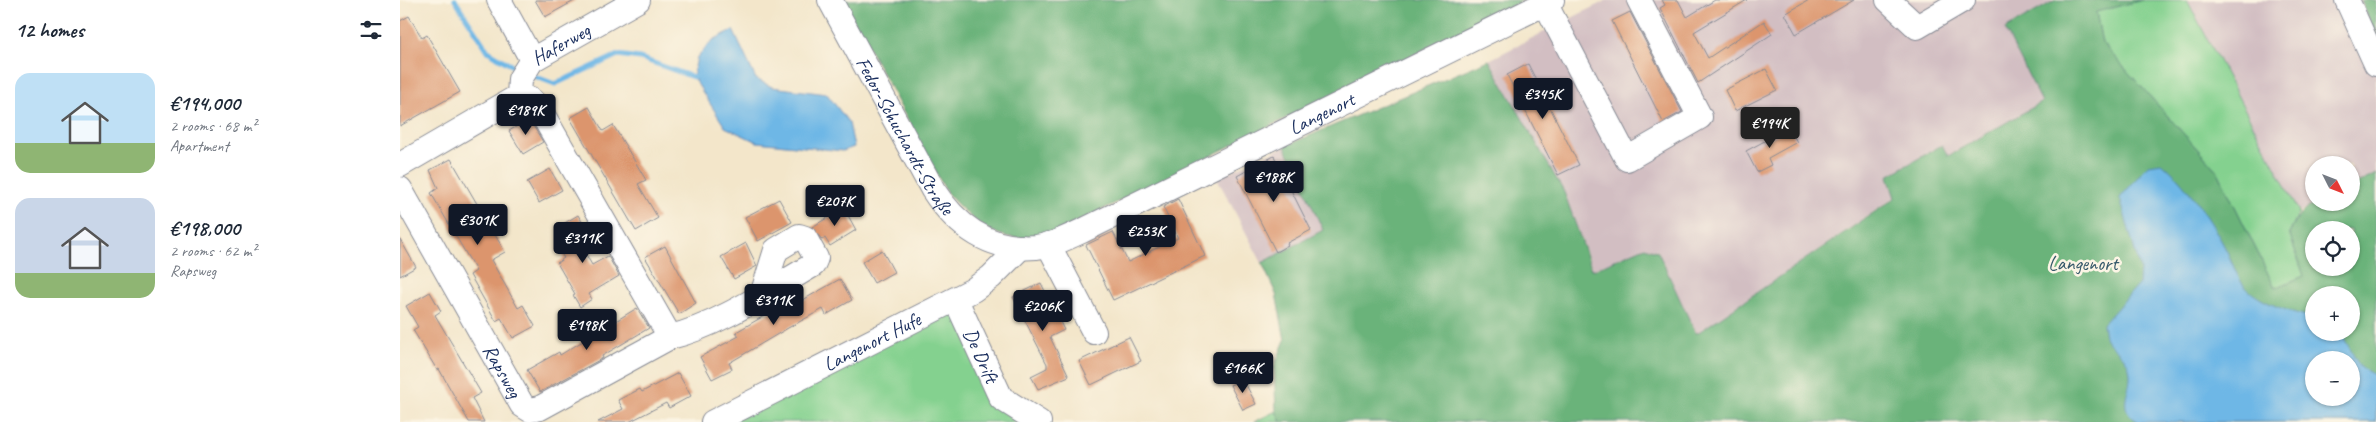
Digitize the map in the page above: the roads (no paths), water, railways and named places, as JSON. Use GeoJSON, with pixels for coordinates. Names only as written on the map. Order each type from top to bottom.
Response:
{"type":"FeatureCollection","features":[{"type":"Feature","properties":{"kind":"street"},"geometry":{"type":"LineString","coordinates":[[498,0],[532,60]]}},
{"type":"Feature","properties":{"kind":"street","name":"Haferweg"},"geometry":{"type":"LineString","coordinates":[[519,96],[520,79],[532,60],[638,0]]}},
{"type":"Feature","properties":{"kind":"street","name":"Fedor-Schuchardt-Straße"},"geometry":{"type":"LineString","coordinates":[[830,0],[933,190],[947,211],[964,227],[985,239],[1014,246]]}},
{"type":"Feature","properties":{"kind":"street"},"geometry":{"type":"LineString","coordinates":[[1548,2],[1627,159],[1700,117],[1639,0]]}},
{"type":"Feature","properties":{"kind":"street"},"geometry":{"type":"LineString","coordinates":[[1888,0],[1917,27],[1963,0]]}},
{"type":"Feature","properties":{"kind":"street"},"geometry":{"type":"LineString","coordinates":[[2347,0],[2376,64]]}},
{"type":"Feature","properties":{"kind":"street","name":"Langenort"},"geometry":{"type":"LineString","coordinates":[[1014,246],[1048,244],[1084,230],[1548,2]]}},
{"type":"Feature","properties":{"kind":"street"},"geometry":{"type":"LineString","coordinates":[[400,165],[519,96],[531,100],[540,110],[670,337],[693,332],[762,295]]}},
{"type":"Feature","properties":{"kind":"street","name":"Rapsweg"},"geometry":{"type":"LineString","coordinates":[[400,190],[522,405],[530,410],[540,408],[670,337]]}},
{"type":"Feature","properties":{"kind":"street"},"geometry":{"type":"LineString","coordinates":[[1048,244],[1094,332]]}},
{"type":"Feature","properties":{"kind":"street","name":"Langenort Hufe"},"geometry":{"type":"LineString","coordinates":[[713,422],[956,300],[991,277],[1014,246]]}},
{"type":"Feature","properties":{"kind":"street","name":"De Drift"},"geometry":{"type":"LineString","coordinates":[[956,300],[1001,398],[1038,422]]}},
{"type":"Feature","properties":{"kind":"water"},"geometry":{"type":"Polygon","coordinates":[[[733,30],[756,79],[772,87],[827,94],[849,123],[854,147],[843,151],[757,142],[725,127],[693,77],[697,57],[713,40],[733,30]]]}},
{"type":"Feature","properties":{"kind":"water"},"geometry":{"type":"Polygon","coordinates":[[[2162,163],[2170,170],[2195,199],[2210,222],[2225,247],[2239,278],[2248,290],[2275,306],[2305,316],[2305,341],[2345,341],[2351,351],[2305,351],[2305,406],[2360,406],[2360,367],[2376,376],[2376,422],[2139,422],[2132,417],[2126,406],[2130,381],[2129,368],[2124,358],[2106,339],[2103,324],[2139,284],[2140,269],[2120,198],[2148,165],[2162,163]]]}},
{"type":"Feature","properties":{"kind":"waterway"},"geometry":{"type":"LineString","coordinates":[[455,0],[488,51],[519,70]]}},
{"type":"Feature","properties":{"kind":"waterway"},"geometry":{"type":"LineString","coordinates":[[531,75],[555,84],[618,55],[640,58],[693,77]]}}]}
